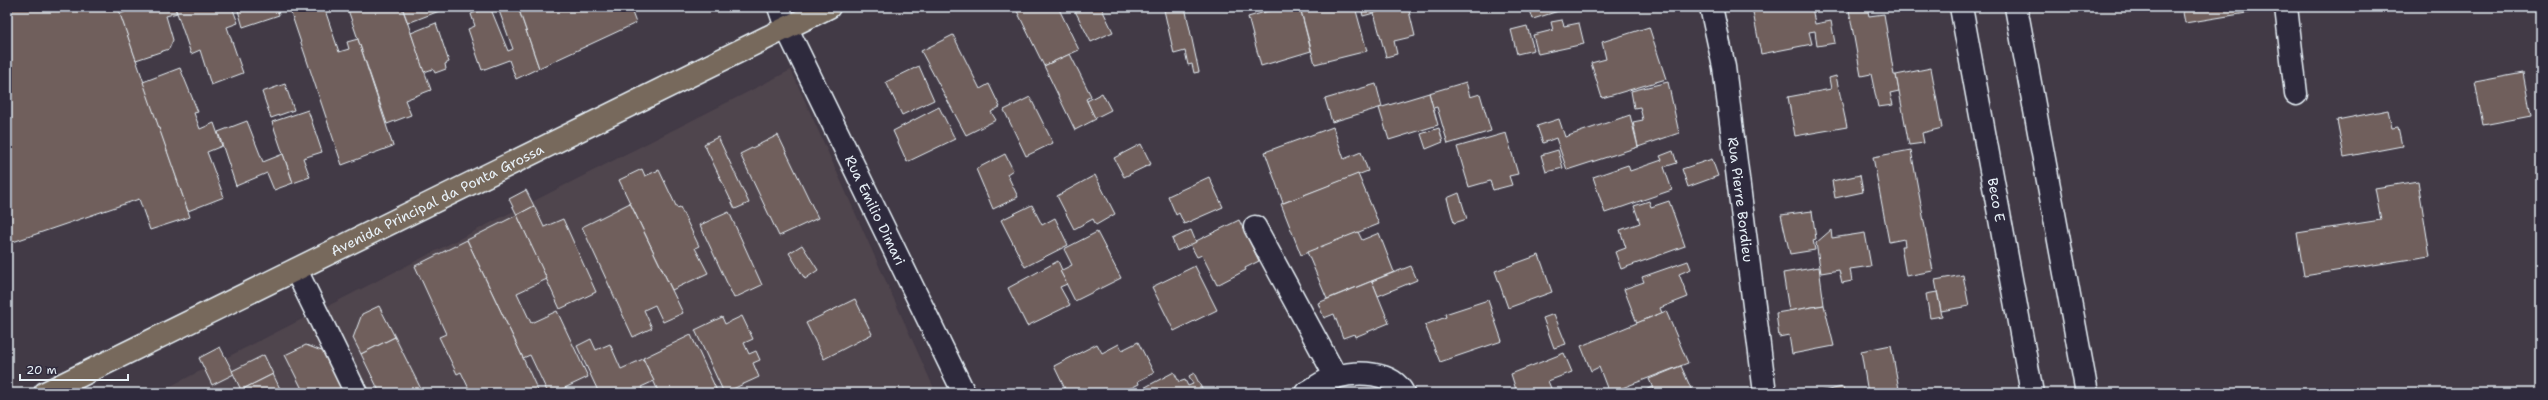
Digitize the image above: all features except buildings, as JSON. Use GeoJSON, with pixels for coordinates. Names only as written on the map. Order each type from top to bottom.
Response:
{"type":"FeatureCollection","features":[{"type":"Feature","properties":{"kind":"main road","name":"Avenida Principal da Ponta Grossa"},"geometry":{"type":"LineString","coordinates":[[45,393],[829,7]]}},
{"type":"Feature","properties":{"kind":"street","name":"Rua Emilio Dimari"},"geometry":{"type":"LineString","coordinates":[[779,7],[786,28],[964,393]]}},
{"type":"Feature","properties":{"kind":"street","name":"Rua Pierre Bordieu"},"geometry":{"type":"LineString","coordinates":[[1711,7],[1724,67],[1765,393]]}},
{"type":"Feature","properties":{"kind":"street","name":"Beco E"},"geometry":{"type":"LineString","coordinates":[[1961,7],[2032,393]]}},
{"type":"Feature","properties":{"kind":"street"},"geometry":{"type":"LineString","coordinates":[[2016,7],[2087,393]]}},
{"type":"Feature","properties":{"kind":"street"},"geometry":{"type":"LineString","coordinates":[[2286,7],[2296,94]]}},
{"type":"Feature","properties":{"kind":"street"},"geometry":{"type":"LineString","coordinates":[[1255,227],[1336,376]]}},
{"type":"Feature","properties":{"kind":"street"},"geometry":{"type":"LineString","coordinates":[[296,270],[356,393]]}},
{"type":"Feature","properties":{"kind":"street"},"geometry":{"type":"LineString","coordinates":[[1306,393],[1336,376],[1378,374],[1399,386],[1403,393]]}},
{"type":"Feature","properties":{"kind":"shaded area"},"geometry":{"type":"Polygon","coordinates":[[[791,70],[936,393],[157,393],[791,70]]]}}]}
